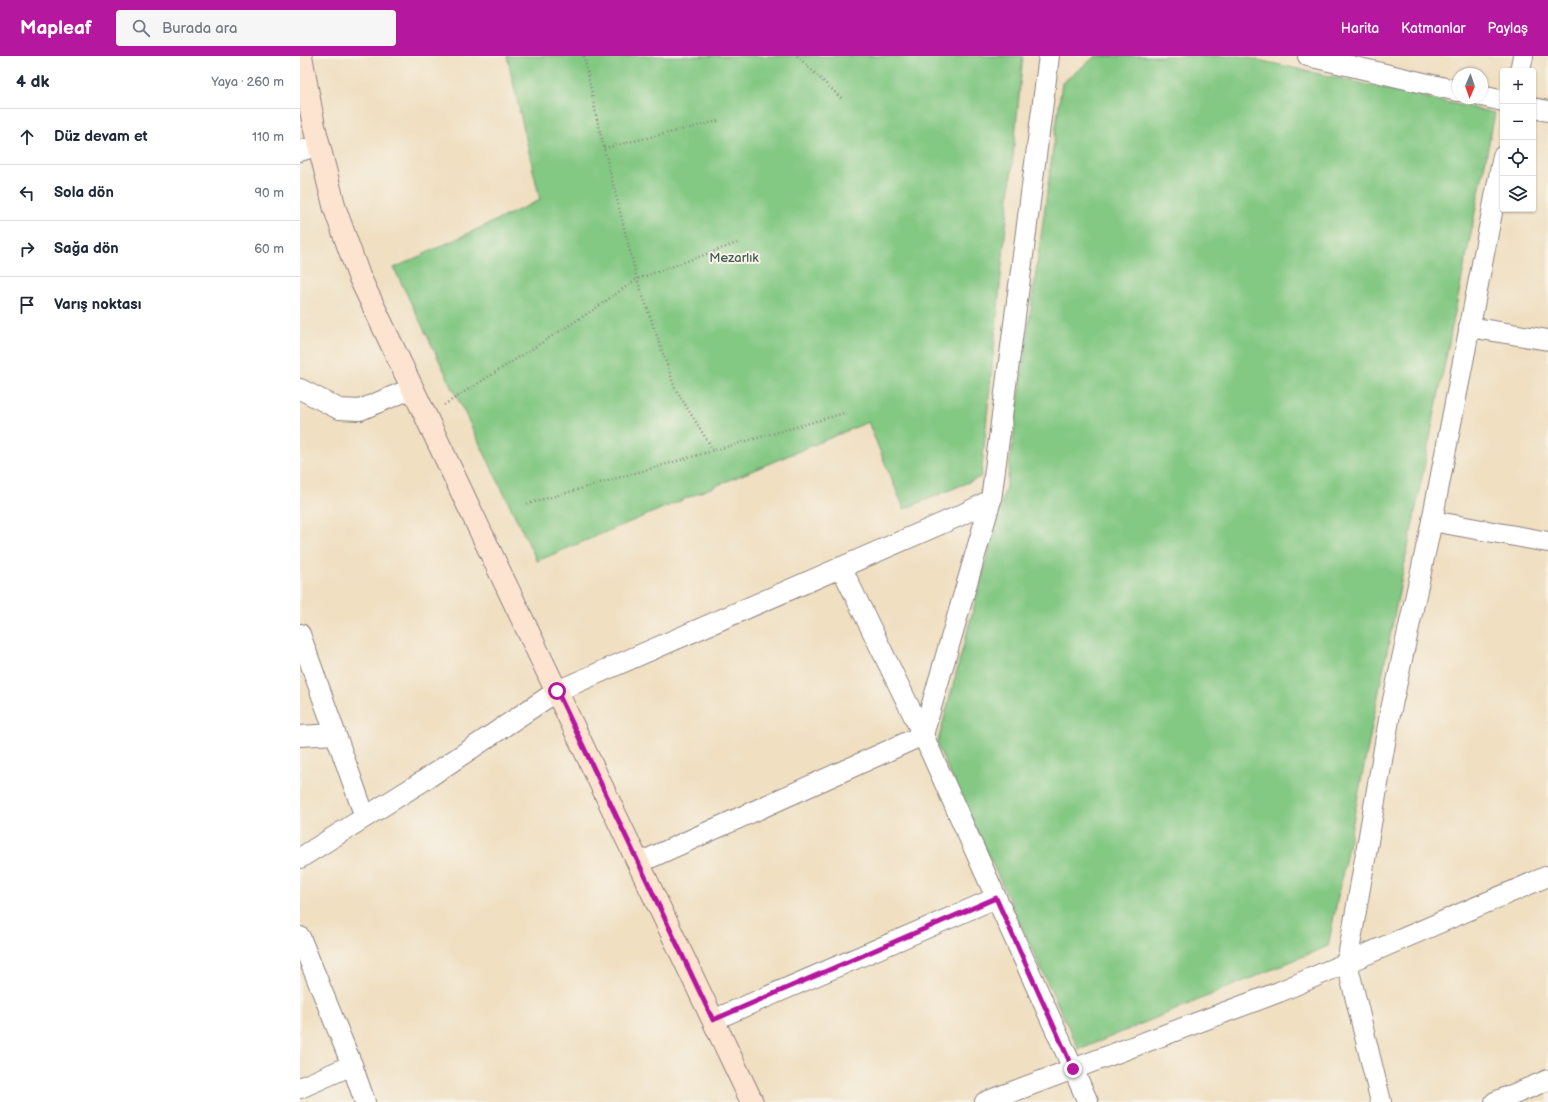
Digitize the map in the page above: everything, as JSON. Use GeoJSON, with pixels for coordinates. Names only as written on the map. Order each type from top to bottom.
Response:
{"type":"FeatureCollection","features":[{"type":"Feature","properties":{"kind":"main road"},"geometry":{"type":"LineString","coordinates":[[301,56],[309,148],[335,209],[359,276],[427,416],[752,1102]]}},
{"type":"Feature","properties":{"kind":"street"},"geometry":{"type":"LineString","coordinates":[[639,863],[923,734],[991,500],[1048,56]]}},
{"type":"Feature","properties":{"kind":"street"},"geometry":{"type":"LineString","coordinates":[[1308,56],[1452,90]]}},
{"type":"Feature","properties":{"kind":"street"},"geometry":{"type":"LineString","coordinates":[[1521,68],[1523,56]]}},
{"type":"Feature","properties":{"kind":"street"},"geometry":{"type":"LineString","coordinates":[[1488,97],[1500,100]]}},
{"type":"Feature","properties":{"kind":"street"},"geometry":{"type":"LineString","coordinates":[[1536,109],[1548,111]]}},
{"type":"Feature","properties":{"kind":"street"},"geometry":{"type":"LineString","coordinates":[[1381,1102],[1347,963],[1390,714],[1432,521],[1500,171]]}},
{"type":"Feature","properties":{"kind":"street"},"geometry":{"type":"LineString","coordinates":[[1469,327],[1548,340]]}},
{"type":"Feature","properties":{"kind":"street"},"geometry":{"type":"LineString","coordinates":[[300,389],[339,408],[360,410],[413,388]]}},
{"type":"Feature","properties":{"kind":"street"},"geometry":{"type":"LineString","coordinates":[[300,858],[366,817],[557,691],[959,516],[991,500]]}},
{"type":"Feature","properties":{"kind":"street"},"geometry":{"type":"LineString","coordinates":[[1432,521],[1548,542]]}},
{"type":"Feature","properties":{"kind":"street"},"geometry":{"type":"LineString","coordinates":[[841,567],[923,734],[1088,1102]]}},
{"type":"Feature","properties":{"kind":"street"},"geometry":{"type":"LineString","coordinates":[[300,634],[366,817]]}},
{"type":"Feature","properties":{"kind":"street"},"geometry":{"type":"LineString","coordinates":[[300,736],[336,734]]}},
{"type":"Feature","properties":{"kind":"street"},"geometry":{"type":"LineString","coordinates":[[985,1102],[1279,992],[1548,876]]}},
{"type":"Feature","properties":{"kind":"street"},"geometry":{"type":"LineString","coordinates":[[713,1020],[996,898]]}},
{"type":"Feature","properties":{"kind":"street"},"geometry":{"type":"LineString","coordinates":[[300,936],[352,1065],[364,1102]]}},
{"type":"Feature","properties":{"kind":"street"},"geometry":{"type":"LineString","coordinates":[[300,1088],[352,1065]]}},
{"type":"Feature","properties":{"kind":"street"},"geometry":{"type":"LineString","coordinates":[[1495,1102],[1548,1080]]}},
{"type":"Feature","properties":{"kind":"path"},"geometry":{"type":"LineString","coordinates":[[584,56],[604,148],[637,279],[675,388],[713,450]]}},
{"type":"Feature","properties":{"kind":"path"},"geometry":{"type":"LineString","coordinates":[[797,56],[842,99]]}},
{"type":"Feature","properties":{"kind":"path"},"geometry":{"type":"LineString","coordinates":[[604,148],[719,121]]}},
{"type":"Feature","properties":{"kind":"path"},"geometry":{"type":"LineString","coordinates":[[427,416],[593,310],[637,279],[737,243]]}},
{"type":"Feature","properties":{"kind":"path"},"geometry":{"type":"LineString","coordinates":[[527,504],[848,412]]}},
{"type":"Feature","properties":{"kind":"green space","name":"Mezarlık"},"geometry":{"type":"Polygon","coordinates":[[[507,56],[1023,56],[981,477],[904,509],[868,422],[537,561],[394,268],[540,200],[507,56]]]}},
{"type":"Feature","properties":{"kind":"green space"},"geometry":{"type":"Polygon","coordinates":[[[1096,56],[1240,56],[1495,113],[1328,946],[1079,1050],[937,745],[1007,483],[1062,83],[1096,56]]]}},
{"type":"Feature","properties":{"kind":"route"},"geometry":{"type":"LineString","coordinates":[[557,691],[713,1020],[996,898],[1073,1069]]}}]}
